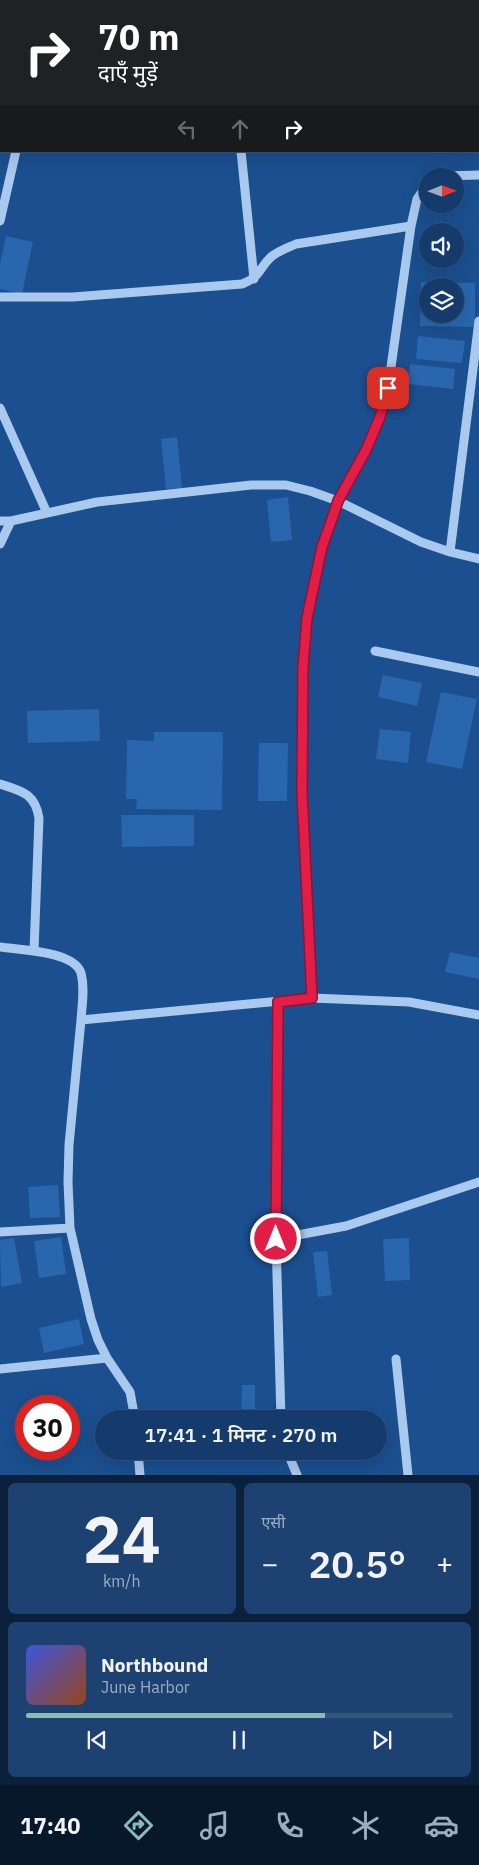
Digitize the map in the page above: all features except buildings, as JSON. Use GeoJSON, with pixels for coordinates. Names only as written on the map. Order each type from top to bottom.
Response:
{"type":"FeatureCollection","features":[{"type":"Feature","properties":{"kind":"street"},"geometry":{"type":"LineString","coordinates":[[0,221],[16,152]]}},
{"type":"Feature","properties":{"kind":"street"},"geometry":{"type":"LineString","coordinates":[[241,152],[254,279]]}},
{"type":"Feature","properties":{"kind":"street"},"geometry":{"type":"LineString","coordinates":[[0,175],[10,176]]}},
{"type":"Feature","properties":{"kind":"street"},"geometry":{"type":"LineString","coordinates":[[464,175],[479,175]]}},
{"type":"Feature","properties":{"kind":"street"},"geometry":{"type":"LineString","coordinates":[[312,998],[302,792],[303,667],[307,618],[322,547],[338,501],[366,450],[380,417],[390,378],[411,226],[419,197]]}},
{"type":"Feature","properties":{"kind":"street"},"geometry":{"type":"LineString","coordinates":[[0,297],[73,297],[242,284],[254,279],[270,258],[296,244],[411,226]]}},
{"type":"Feature","properties":{"kind":"street"},"geometry":{"type":"LineString","coordinates":[[450,552],[479,321]]}},
{"type":"Feature","properties":{"kind":"street"},"geometry":{"type":"LineString","coordinates":[[0,408],[47,513]]}},
{"type":"Feature","properties":{"kind":"street"},"geometry":{"type":"LineString","coordinates":[[0,521],[11,522],[97,502],[251,485],[286,485],[338,501],[420,542],[479,559]]}},
{"type":"Feature","properties":{"kind":"street"},"geometry":{"type":"LineString","coordinates":[[0,544],[11,522]]}},
{"type":"Feature","properties":{"kind":"street"},"geometry":{"type":"LineString","coordinates":[[375,651],[479,672]]}},
{"type":"Feature","properties":{"kind":"street"},"geometry":{"type":"LineString","coordinates":[[0,784],[24,792],[37,807],[39,818],[34,951]]}},
{"type":"Feature","properties":{"kind":"street"},"geometry":{"type":"LineString","coordinates":[[0,947],[34,951],[66,958],[75,963],[80,972],[82,983],[81,1020],[69,1145],[70,1228],[91,1319],[98,1340],[107,1358],[130,1392],[133,1410]]}},
{"type":"Feature","properties":{"kind":"street"},"geometry":{"type":"LineString","coordinates":[[81,1020],[312,998],[409,1002],[479,1016]]}},
{"type":"Feature","properties":{"kind":"street"},"geometry":{"type":"LineString","coordinates":[[278,1002],[276,1239],[280,1410]]}},
{"type":"Feature","properties":{"kind":"street"},"geometry":{"type":"LineString","coordinates":[[276,1239],[346,1226],[479,1182]]}},
{"type":"Feature","properties":{"kind":"street"},"geometry":{"type":"LineString","coordinates":[[0,1232],[70,1228]]}},
{"type":"Feature","properties":{"kind":"street"},"geometry":{"type":"LineString","coordinates":[[0,1369],[107,1358]]}},
{"type":"Feature","properties":{"kind":"street"},"geometry":{"type":"LineString","coordinates":[[396,1359],[408,1475]]}},
{"type":"Feature","properties":{"kind":"street"},"geometry":{"type":"LineString","coordinates":[[139,1460],[140,1475]]}},
{"type":"Feature","properties":{"kind":"street"},"geometry":{"type":"LineString","coordinates":[[291,1460],[297,1475]]}},
{"type":"Feature","properties":{"kind":"route"},"geometry":{"type":"LineString","coordinates":[[276,1239],[278,1002],[312,998],[302,792],[303,667],[307,618],[322,547],[338,501],[366,450],[380,417],[388,388]]}}]}
